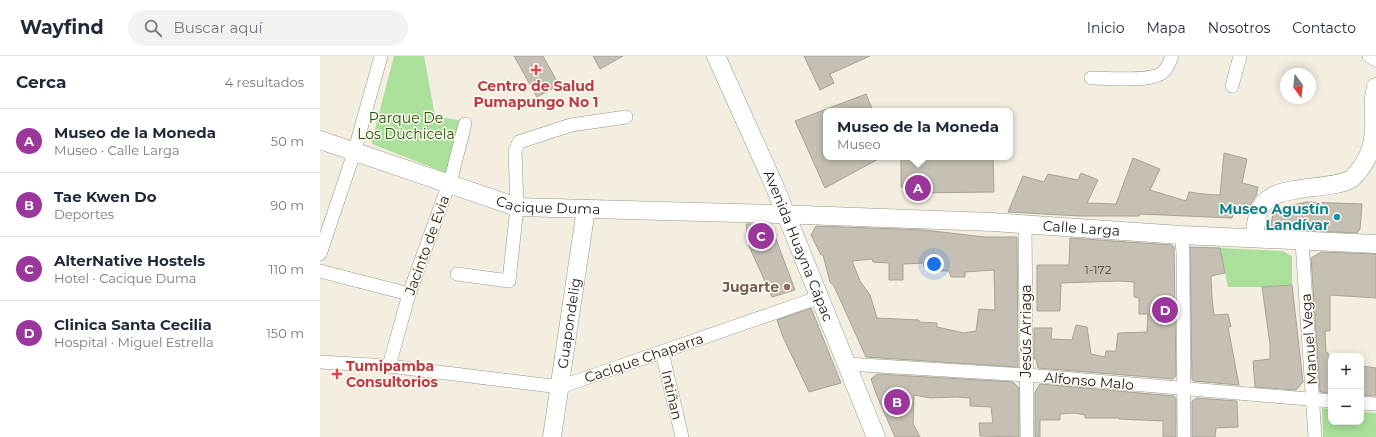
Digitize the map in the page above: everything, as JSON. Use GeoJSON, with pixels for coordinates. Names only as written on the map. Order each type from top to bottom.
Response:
{"type":"FeatureCollection","features":[{"type":"Feature","properties":{"kind":"street"},"geometry":{"type":"LineString","coordinates":[[320,254],[354,153],[381,56]]}},
{"type":"Feature","properties":{"kind":"street","name":"Avenida Huayna Cápac"},"geometry":{"type":"LineString","coordinates":[[716,56],[786,214],[876,437]]}},
{"type":"Feature","properties":{"kind":"street"},"geometry":{"type":"LineString","coordinates":[[1092,78],[1151,78],[1162,74],[1167,68],[1172,56]]}},
{"type":"Feature","properties":{"kind":"street"},"geometry":{"type":"LineString","coordinates":[[1232,86],[1240,56]]}},
{"type":"Feature","properties":{"kind":"street"},"geometry":{"type":"LineString","coordinates":[[1369,56],[1376,60]]}},
{"type":"Feature","properties":{"kind":"street"},"geometry":{"type":"LineString","coordinates":[[1254,238],[1261,206],[1271,197],[1282,192],[1331,185],[1350,180],[1364,165],[1371,150],[1375,119],[1375,92]]}},
{"type":"Feature","properties":{"kind":"street"},"geometry":{"type":"LineString","coordinates":[[457,274],[509,281],[517,207],[515,151],[519,142],[571,125],[626,117]]}},
{"type":"Feature","properties":{"kind":"street","name":"Jacinto de Evia"},"geometry":{"type":"LineString","coordinates":[[389,366],[409,294],[448,184],[465,124]]}},
{"type":"Feature","properties":{"kind":"street","name":"Cacique Duma"},"geometry":{"type":"LineString","coordinates":[[320,140],[354,153],[517,207],[786,214]]}},
{"type":"Feature","properties":{"kind":"street","name":"Guapondelig"},"geometry":{"type":"LineString","coordinates":[[552,437],[586,209]]}},
{"type":"Feature","properties":{"kind":"street","name":"Calle Larga"},"geometry":{"type":"LineString","coordinates":[[786,214],[992,222],[1302,242],[1376,244]]}},
{"type":"Feature","properties":{"kind":"street","name":"Jesús Arriaga"},"geometry":{"type":"LineString","coordinates":[[1025,225],[1027,437]]}},
{"type":"Feature","properties":{"kind":"street"},"geometry":{"type":"LineString","coordinates":[[1181,235],[1183,252],[1184,437]]}},
{"type":"Feature","properties":{"kind":"street","name":"Manuel Vega"},"geometry":{"type":"LineString","coordinates":[[1302,242],[1315,437]]}},
{"type":"Feature","properties":{"kind":"street"},"geometry":{"type":"LineString","coordinates":[[320,271],[409,294]]}},
{"type":"Feature","properties":{"kind":"street","name":"Cacique Chaparra"},"geometry":{"type":"LineString","coordinates":[[320,362],[389,366],[560,387],[820,298]]}},
{"type":"Feature","properties":{"kind":"street","name":"Intiñan"},"geometry":{"type":"LineString","coordinates":[[662,352],[682,437]]}},
{"type":"Feature","properties":{"kind":"street","name":"Alfonso Malo"},"geometry":{"type":"LineString","coordinates":[[847,364],[1026,375],[1328,401]]}},
{"type":"Feature","properties":{"kind":"street"},"geometry":{"type":"LineString","coordinates":[[1364,403],[1376,404]]}},
{"type":"Feature","properties":{"kind":"green space","name":"Parque De Los Duchicela"},"geometry":{"type":"Polygon","coordinates":[[[394,56],[424,56],[435,116],[469,122],[457,176],[459,178],[372,144],[394,56]]]}},
{"type":"Feature","properties":{"kind":"green space"},"geometry":{"type":"Polygon","coordinates":[[[1220,248],[1283,251],[1292,256],[1292,285],[1228,287],[1220,248]]]}},
{"type":"Feature","properties":{"kind":"green space"},"geometry":{"type":"Polygon","coordinates":[[[1322,408],[1328,409],[1328,425],[1364,425],[1364,412],[1376,413],[1376,437],[1323,437],[1322,408]]]}},
{"type":"Feature","properties":{"kind":"building","name":"Centro de Salud Pumapungo No 1"},"geometry":{"type":"Polygon","coordinates":[[[514,56],[543,56],[559,85],[537,97],[514,56]]]}},
{"type":"Feature","properties":{"kind":"building","name":"Centro de Salud Pumapungo No 1"},"geometry":{"type":"Polygon","coordinates":[[[593,56],[623,56],[600,69],[593,56]]]}},
{"type":"Feature","properties":{"kind":"building"},"geometry":{"type":"Polygon","coordinates":[[[804,56],[870,56],[830,74],[834,83],[820,90],[804,56]]]}},
{"type":"Feature","properties":{"kind":"building"},"geometry":{"type":"Polygon","coordinates":[[[866,94],[872,108],[829,108],[866,94]]]}},
{"type":"Feature","properties":{"kind":"building"},"geometry":{"type":"Polygon","coordinates":[[[823,110],[823,160],[876,160],[825,188],[795,121],[823,110]]]}},
{"type":"Feature","properties":{"kind":"building"},"geometry":{"type":"Polygon","coordinates":[[[1224,153],[1247,159],[1242,183],[1258,187],[1256,196],[1251,203],[1248,212],[1234,210],[1232,218],[1140,214],[1139,216],[1080,216],[1008,212],[1023,176],[1044,182],[1048,174],[1078,180],[1081,173],[1098,180],[1087,203],[1116,204],[1133,158],[1160,169],[1150,190],[1186,201],[1189,192],[1220,195],[1224,153]]]}},
{"type":"Feature","properties":{"kind":"building"},"geometry":{"type":"Polygon","coordinates":[[[901,160],[993,160],[994,192],[914,193],[914,187],[901,187],[901,160]]]}},
{"type":"Feature","properties":{"kind":"building"},"geometry":{"type":"Polygon","coordinates":[[[1306,202],[1362,204],[1360,229],[1357,233],[1270,229],[1273,214],[1281,208],[1306,202]]]}},
{"type":"Feature","properties":{"kind":"building"},"geometry":{"type":"Polygon","coordinates":[[[746,224],[764,224],[773,231],[795,290],[772,297],[749,246],[746,224]]]}},
{"type":"Feature","properties":{"kind":"building"},"geometry":{"type":"Polygon","coordinates":[[[816,226],[924,230],[985,237],[1017,237],[1018,367],[866,357],[834,286],[830,282],[823,255],[821,255],[811,235],[816,226]],[[872,259],[852,261],[860,281],[870,295],[877,318],[919,320],[919,322],[937,323],[937,327],[964,333],[976,331],[979,309],[995,310],[994,270],[965,272],[965,277],[951,277],[949,271],[938,271],[938,269],[923,266],[925,263],[903,264],[903,280],[889,280],[889,263],[873,262],[872,259]]]}},
{"type":"Feature","properties":{"kind":"building"},"geometry":{"type":"Polygon","coordinates":[[[1070,238],[1172,245],[1174,247],[1176,376],[1173,379],[1038,368],[1036,359],[1034,359],[1034,328],[1052,328],[1051,339],[1072,340],[1076,325],[1087,327],[1091,354],[1105,357],[1106,351],[1116,351],[1118,333],[1147,332],[1148,314],[1139,314],[1139,298],[1134,297],[1134,282],[1061,283],[1060,311],[1037,311],[1037,265],[1069,265],[1070,238]]]}},
{"type":"Feature","properties":{"kind":"building"},"geometry":{"type":"Polygon","coordinates":[[[1190,247],[1220,248],[1225,273],[1211,276],[1214,315],[1228,314],[1231,327],[1228,327],[1239,385],[1193,381],[1192,379],[1190,247]]]}},
{"type":"Feature","properties":{"kind":"building"},"geometry":{"type":"Polygon","coordinates":[[[1321,252],[1376,254],[1376,298],[1330,295],[1330,331],[1325,331],[1326,352],[1328,353],[1328,393],[1320,392],[1311,258],[1321,252]]]}},
{"type":"Feature","properties":{"kind":"building"},"geometry":{"type":"Polygon","coordinates":[[[1292,285],[1303,382],[1296,390],[1255,387],[1253,361],[1270,359],[1270,344],[1262,287],[1292,285]]]}},
{"type":"Feature","properties":{"kind":"building"},"geometry":{"type":"Polygon","coordinates":[[[811,308],[841,383],[809,392],[783,337],[777,320],[811,308]]]}},
{"type":"Feature","properties":{"kind":"building"},"geometry":{"type":"Polygon","coordinates":[[[1364,366],[1376,368],[1376,396],[1364,395],[1364,366]]]}},
{"type":"Feature","properties":{"kind":"building"},"geometry":{"type":"Polygon","coordinates":[[[877,374],[1013,382],[1019,388],[1019,437],[980,436],[979,423],[993,423],[991,407],[970,406],[970,398],[931,398],[914,395],[913,424],[920,437],[895,437],[871,379],[877,374]]]}},
{"type":"Feature","properties":{"kind":"building"},"geometry":{"type":"Polygon","coordinates":[[[1040,384],[1174,396],[1176,399],[1176,437],[1163,437],[1163,421],[1119,418],[1085,418],[1085,415],[1075,413],[1060,414],[1060,420],[1040,420],[1040,437],[1035,437],[1035,392],[1040,384]]]}},
{"type":"Feature","properties":{"kind":"building"},"geometry":{"type":"Polygon","coordinates":[[[1197,398],[1237,401],[1238,427],[1216,428],[1215,437],[1192,437],[1192,401],[1197,398]]]}},
{"type":"Feature","properties":{"kind":"place","name":"Centro de Salud Pumapungo No 1"},"geometry":{"type":"Point","coordinates":[536,70]}},
{"type":"Feature","properties":{"kind":"place","name":"Museo de la Moneda"},"geometry":{"type":"Point","coordinates":[918,188]}},
{"type":"Feature","properties":{"kind":"place","name":"Museo Agustín Landívar"},"geometry":{"type":"Point","coordinates":[1337,217]}},
{"type":"Feature","properties":{"kind":"place","name":"AlterNative Hostels"},"geometry":{"type":"Point","coordinates":[761,236]}},
{"type":"Feature","properties":{"kind":"place","name":"Jugarte"},"geometry":{"type":"Point","coordinates":[787,287]}},
{"type":"Feature","properties":{"kind":"place","name":"Clinica Santa Cecilia"},"geometry":{"type":"Point","coordinates":[1165,310]}},
{"type":"Feature","properties":{"kind":"place","name":"Tumipamba Consultorios"},"geometry":{"type":"Point","coordinates":[337,374]}},
{"type":"Feature","properties":{"kind":"place","name":"Tae Kwen Do"},"geometry":{"type":"Point","coordinates":[897,402]}}]}
